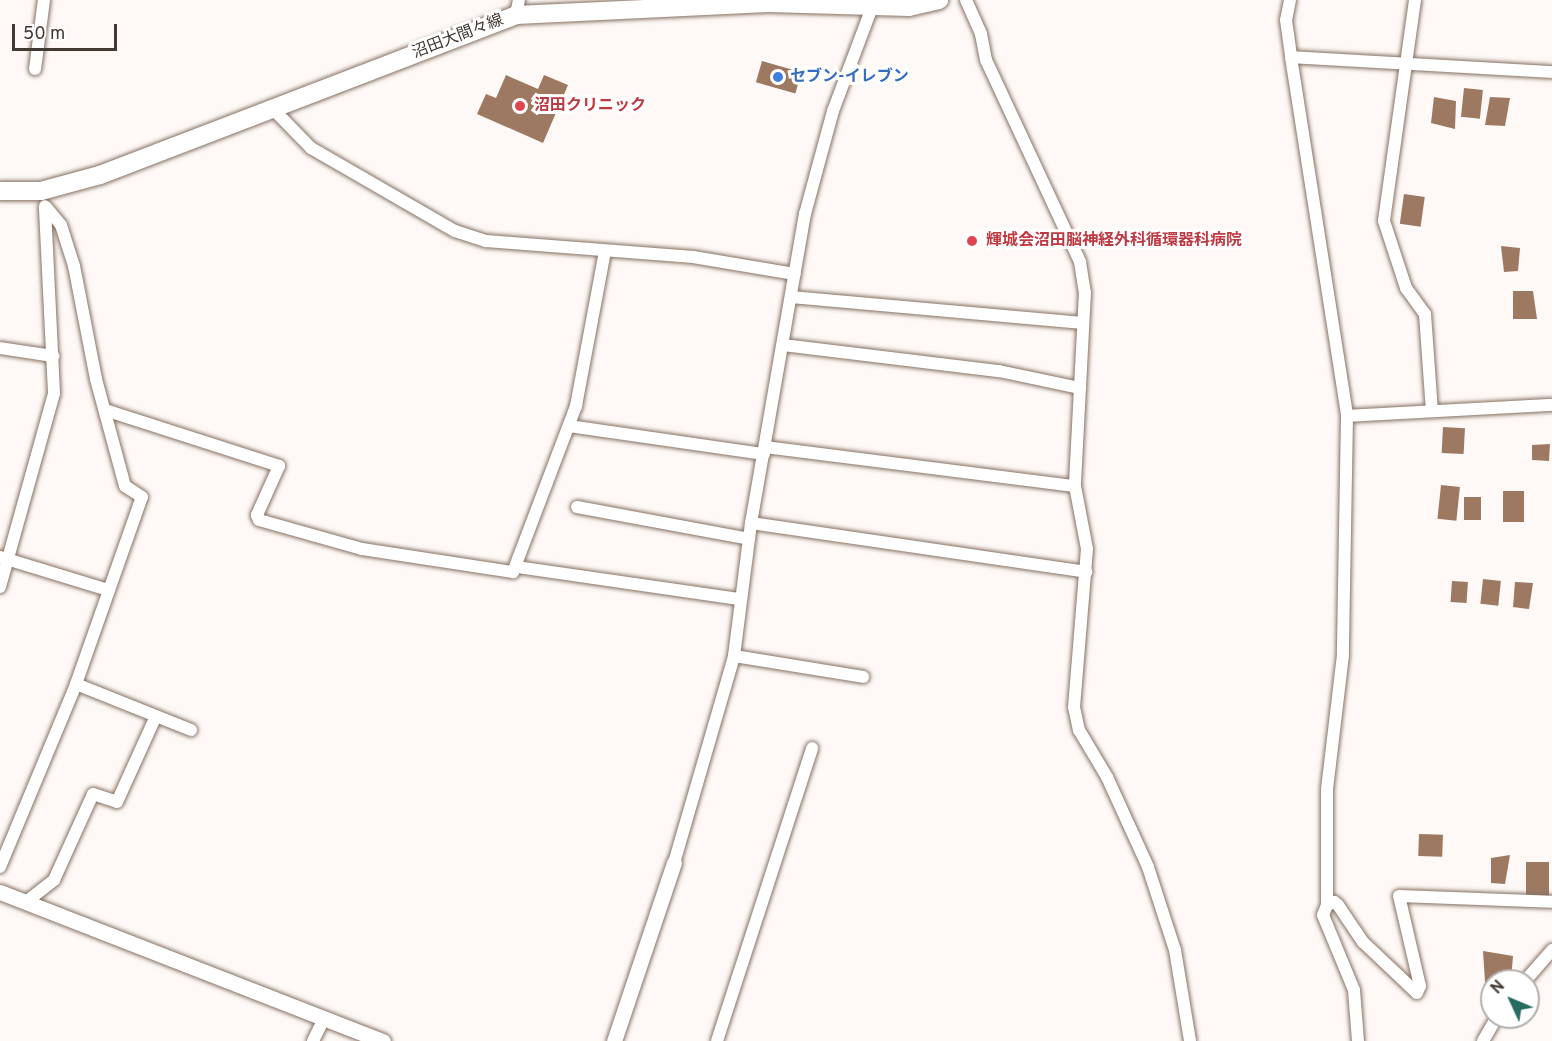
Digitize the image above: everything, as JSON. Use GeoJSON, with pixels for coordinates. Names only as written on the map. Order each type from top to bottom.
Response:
{"type":"FeatureCollection","features":[{"type":"Feature","properties":{"kind":"main road","name":"沼田大間々線"},"geometry":{"type":"LineString","coordinates":[[0,191],[43,199],[518,8],[769,2],[909,6],[939,0]]}},
{"type":"Feature","properties":{"kind":"street"},"geometry":{"type":"LineString","coordinates":[[35,69],[44,0]]}},
{"type":"Feature","properties":{"kind":"street"},"geometry":{"type":"LineString","coordinates":[[966,0],[981,34],[986,60],[1080,262],[1085,292],[1075,486],[1086,549],[1086,572],[1074,707],[1079,730],[1107,777],[1148,867],[1175,950],[1191,1041]]}},
{"type":"Feature","properties":{"kind":"street"},"geometry":{"type":"LineString","coordinates":[[1290,0],[1286,20],[1291,57],[1347,416],[1343,655],[1327,789],[1327,906],[1323,915],[1354,990],[1358,1041]]}},
{"type":"Feature","properties":{"kind":"street"},"geometry":{"type":"LineString","coordinates":[[1415,0],[1404,63],[1384,221],[1406,288],[1425,314],[1432,411]]}},
{"type":"Feature","properties":{"kind":"street"},"geometry":{"type":"LineString","coordinates":[[614,1041],[674,863],[734,656],[751,523],[805,214],[833,111],[879,4]]}},
{"type":"Feature","properties":{"kind":"street"},"geometry":{"type":"LineString","coordinates":[[1291,57],[1552,72]]}},
{"type":"Feature","properties":{"kind":"street"},"geometry":{"type":"LineString","coordinates":[[272,108],[311,148],[455,231],[486,241],[693,257],[795,274]]}},
{"type":"Feature","properties":{"kind":"street"},"geometry":{"type":"LineString","coordinates":[[0,587],[5,558],[54,393],[43,199]]}},
{"type":"Feature","properties":{"kind":"street"},"geometry":{"type":"LineString","coordinates":[[0,867],[76,684],[142,497],[125,486],[105,410],[74,266],[61,225],[43,199]]}},
{"type":"Feature","properties":{"kind":"street"},"geometry":{"type":"LineString","coordinates":[[105,410],[279,466],[257,515],[259,520],[362,549],[513,572],[517,567],[576,406],[605,251]]}},
{"type":"Feature","properties":{"kind":"street"},"geometry":{"type":"LineString","coordinates":[[791,297],[1083,323]]}},
{"type":"Feature","properties":{"kind":"street"},"geometry":{"type":"LineString","coordinates":[[783,345],[999,371],[1080,388]]}},
{"type":"Feature","properties":{"kind":"street"},"geometry":{"type":"LineString","coordinates":[[0,348],[53,356]]}},
{"type":"Feature","properties":{"kind":"street"},"geometry":{"type":"LineString","coordinates":[[1347,416],[1552,405]]}},
{"type":"Feature","properties":{"kind":"street"},"geometry":{"type":"LineString","coordinates":[[569,426],[1075,486]]}},
{"type":"Feature","properties":{"kind":"street"},"geometry":{"type":"LineString","coordinates":[[578,507],[749,539]]}},
{"type":"Feature","properties":{"kind":"street"},"geometry":{"type":"LineString","coordinates":[[751,523],[1086,572]]}},
{"type":"Feature","properties":{"kind":"street"},"geometry":{"type":"LineString","coordinates":[[5,558],[108,590]]}},
{"type":"Feature","properties":{"kind":"street"},"geometry":{"type":"LineString","coordinates":[[517,567],[740,599]]}},
{"type":"Feature","properties":{"kind":"street"},"geometry":{"type":"LineString","coordinates":[[734,656],[863,677]]}},
{"type":"Feature","properties":{"kind":"street"},"geometry":{"type":"LineString","coordinates":[[76,684],[190,730]]}},
{"type":"Feature","properties":{"kind":"street"},"geometry":{"type":"LineString","coordinates":[[26,902],[54,880],[93,794],[117,802],[156,716]]}},
{"type":"Feature","properties":{"kind":"street"},"geometry":{"type":"LineString","coordinates":[[717,1041],[812,748]]}},
{"type":"Feature","properties":{"kind":"street"},"geometry":{"type":"LineString","coordinates":[[0,892],[383,1041]]}},
{"type":"Feature","properties":{"kind":"street"},"geometry":{"type":"LineString","coordinates":[[1327,906],[1334,902],[1338,905],[1363,942],[1417,993],[1420,986],[1399,896],[1552,902]]}},
{"type":"Feature","properties":{"kind":"street"},"geometry":{"type":"LineString","coordinates":[[1535,969],[1552,950]]}},
{"type":"Feature","properties":{"kind":"street"},"geometry":{"type":"LineString","coordinates":[[313,1041],[324,1018]]}},
{"type":"Feature","properties":{"kind":"building","name":"セブン-イレブン"},"geometry":{"type":"Polygon","coordinates":[[[762,61],[801,72],[795,93],[756,82],[762,61]]]}},
{"type":"Feature","properties":{"kind":"building","name":"沼田クリニック"},"geometry":{"type":"Polygon","coordinates":[[[506,75],[538,89],[544,75],[568,85],[543,143],[477,114],[486,94],[496,98],[506,75]]]}},
{"type":"Feature","properties":{"kind":"building"},"geometry":{"type":"Polygon","coordinates":[[[1464,88],[1483,90],[1480,119],[1461,117],[1464,88]]]}},
{"type":"Feature","properties":{"kind":"building"},"geometry":{"type":"Polygon","coordinates":[[[1434,97],[1456,101],[1455,129],[1431,123],[1434,97]]]}},
{"type":"Feature","properties":{"kind":"building"},"geometry":{"type":"Polygon","coordinates":[[[1490,97],[1510,98],[1505,126],[1485,125],[1490,97]]]}},
{"type":"Feature","properties":{"kind":"building"},"geometry":{"type":"Polygon","coordinates":[[[1404,194],[1425,197],[1421,227],[1400,224],[1404,194]]]}},
{"type":"Feature","properties":{"kind":"building"},"geometry":{"type":"Polygon","coordinates":[[[1501,246],[1520,248],[1518,271],[1504,272],[1501,246]]]}},
{"type":"Feature","properties":{"kind":"building"},"geometry":{"type":"Polygon","coordinates":[[[1513,291],[1533,291],[1537,319],[1513,319],[1513,291]]]}},
{"type":"Feature","properties":{"kind":"building"},"geometry":{"type":"Polygon","coordinates":[[[1443,427],[1465,428],[1464,454],[1442,453],[1443,427]]]}},
{"type":"Feature","properties":{"kind":"building"},"geometry":{"type":"Polygon","coordinates":[[[1550,444],[1549,461],[1532,460],[1532,445],[1550,444]]]}},
{"type":"Feature","properties":{"kind":"building"},"geometry":{"type":"Polygon","coordinates":[[[1441,485],[1460,487],[1456,521],[1437,519],[1441,485]]]}},
{"type":"Feature","properties":{"kind":"building"},"geometry":{"type":"Polygon","coordinates":[[[1503,491],[1524,491],[1524,522],[1503,522],[1503,491]]]}},
{"type":"Feature","properties":{"kind":"building"},"geometry":{"type":"Polygon","coordinates":[[[1464,497],[1481,497],[1481,520],[1464,520],[1464,497]]]}},
{"type":"Feature","properties":{"kind":"building"},"geometry":{"type":"Polygon","coordinates":[[[1483,579],[1501,581],[1498,606],[1480,604],[1483,579]]]}},
{"type":"Feature","properties":{"kind":"building"},"geometry":{"type":"Polygon","coordinates":[[[1452,581],[1468,582],[1466,603],[1451,602],[1452,581]]]}},
{"type":"Feature","properties":{"kind":"building"},"geometry":{"type":"Polygon","coordinates":[[[1515,582],[1533,583],[1529,609],[1513,607],[1515,582]]]}},
{"type":"Feature","properties":{"kind":"building"},"geometry":{"type":"Polygon","coordinates":[[[1419,834],[1443,835],[1442,857],[1418,856],[1419,834]]]}},
{"type":"Feature","properties":{"kind":"building"},"geometry":{"type":"Polygon","coordinates":[[[1510,855],[1505,884],[1491,883],[1491,858],[1510,855]]]}},
{"type":"Feature","properties":{"kind":"building"},"geometry":{"type":"Polygon","coordinates":[[[1526,862],[1549,862],[1549,896],[1526,896],[1526,862]]]}},
{"type":"Feature","properties":{"kind":"building"},"geometry":{"type":"Polygon","coordinates":[[[1483,951],[1513,956],[1512,969],[1484,969],[1483,951]]]}},
{"type":"Feature","properties":{"kind":"place","name":"セブン-イレブン"},"geometry":{"type":"Point","coordinates":[778,77]}},
{"type":"Feature","properties":{"kind":"place","name":"沼田クリニック"},"geometry":{"type":"Point","coordinates":[520,106]}},
{"type":"Feature","properties":{"kind":"place","name":"輝城会沼田脳神経外科循環器科病院"},"geometry":{"type":"Point","coordinates":[972,241]}}]}
